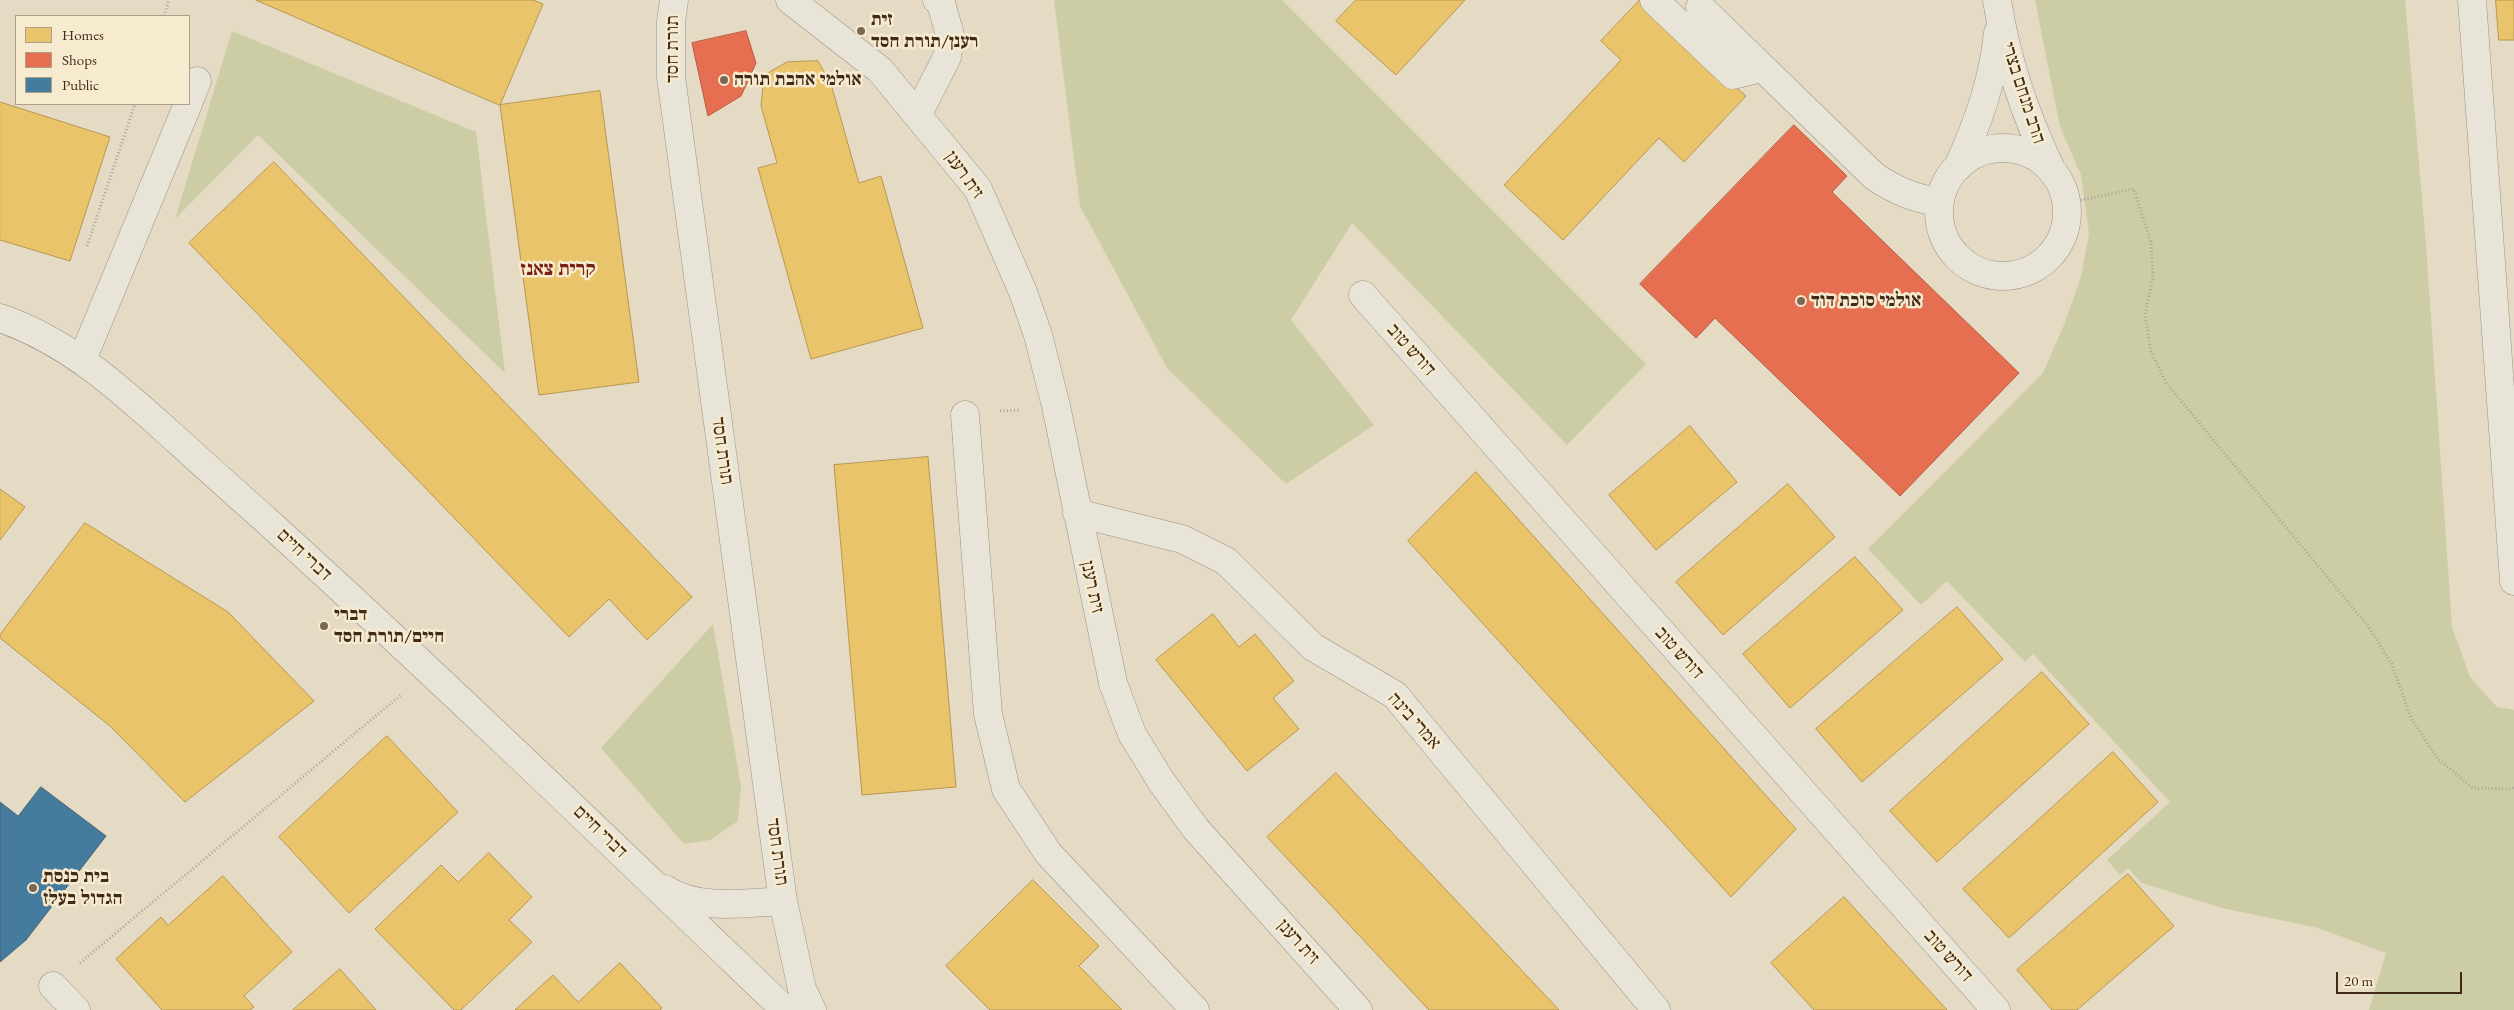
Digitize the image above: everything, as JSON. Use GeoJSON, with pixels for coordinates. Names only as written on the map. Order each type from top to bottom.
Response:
{"type":"FeatureCollection","features":[{"type":"Feature","properties":{"kind":"street","name":"תורת חסד"},"geometry":{"type":"LineString","coordinates":[[674,0],[671,22],[671,78],[783,901]]}},
{"type":"Feature","properties":{"kind":"street","name":"זית רענן"},"geometry":{"type":"LineString","coordinates":[[790,0],[880,70],[978,189],[1024,292],[1038,335],[1056,406],[1113,683],[1132,734],[1161,781],[1195,828],[1358,1010]]}},
{"type":"Feature","properties":{"kind":"street"},"geometry":{"type":"LineString","coordinates":[[918,114],[947,57],[950,35],[941,3],[937,0]]}},
{"type":"Feature","properties":{"kind":"street"},"geometry":{"type":"LineString","coordinates":[[1654,0],[1733,75],[1762,68]]}},
{"type":"Feature","properties":{"kind":"street"},"geometry":{"type":"LineString","coordinates":[[2472,0],[2514,581]]}},
{"type":"Feature","properties":{"kind":"street"},"geometry":{"type":"LineString","coordinates":[[1700,7],[1874,176],[1890,188],[1907,195],[1940,202]]}},
{"type":"Feature","properties":{"kind":"street","name":"הרב מנחם בצרי"},"geometry":{"type":"LineString","coordinates":[[1958,167],[1984,104],[1996,50],[1998,8]]}},
{"type":"Feature","properties":{"kind":"street","name":"הרב מנחם בצרי"},"geometry":{"type":"LineString","coordinates":[[1998,8],[2022,103],[2050,167]]}},
{"type":"Feature","properties":{"kind":"street"},"geometry":{"type":"LineString","coordinates":[[82,360],[187,105]]}},
{"type":"Feature","properties":{"kind":"street"},"geometry":{"type":"LineString","coordinates":[[1994,148],[2014,148],[2033,155],[2050,167],[2061,183],[2068,203],[2067,223],[2060,244],[2046,261],[2026,272],[2004,276],[1982,272],[1963,262],[1948,245],[1940,224],[1940,202],[1946,183],[1958,167],[1981,153],[1994,148]]}},
{"type":"Feature","properties":{"kind":"street","name":"דורש טוב"},"geometry":{"type":"LineString","coordinates":[[1362,296],[1996,1010]]}},
{"type":"Feature","properties":{"kind":"street","name":"דברי חיים"},"geometry":{"type":"LineString","coordinates":[[0,318],[44,337],[82,360],[124,392],[429,672],[785,1010]]}},
{"type":"Feature","properties":{"kind":"street"},"geometry":{"type":"LineString","coordinates":[[965,414],[988,714],[1006,789],[1048,853],[1195,1010]]}},
{"type":"Feature","properties":{"kind":"street","name":"אמרי בינה"},"geometry":{"type":"LineString","coordinates":[[1077,514],[1182,538],[1226,561],[1313,647],[1395,695],[1656,1010]]}},
{"type":"Feature","properties":{"kind":"street","name":"דברי חיים"},"geometry":{"type":"LineString","coordinates":[[631,862],[668,891],[693,901],[728,904],[783,901]]}},
{"type":"Feature","properties":{"kind":"street"},"geometry":{"type":"LineString","coordinates":[[783,901],[802,989],[812,1010]]}},
{"type":"Feature","properties":{"kind":"street"},"geometry":{"type":"LineString","coordinates":[[53,986],[76,1010]]}},
{"type":"Feature","properties":{"kind":"path"},"geometry":{"type":"LineString","coordinates":[[164,15],[169,0]]}},
{"type":"Feature","properties":{"kind":"path"},"geometry":{"type":"LineString","coordinates":[[86,251],[134,105]]}},
{"type":"Feature","properties":{"kind":"path"},"geometry":{"type":"LineString","coordinates":[[2068,203],[2134,189],[2151,243],[2153,279],[2145,314],[2151,352],[2167,384],[2368,626],[2392,664],[2411,718],[2438,758],[2473,788],[2511,789],[2514,787]]}},
{"type":"Feature","properties":{"kind":"path"},"geometry":{"type":"LineString","coordinates":[[965,414],[1056,406]]}},
{"type":"Feature","properties":{"kind":"path"},"geometry":{"type":"LineString","coordinates":[[53,986],[429,672]]}},
{"type":"Feature","properties":{"kind":"green space"},"geometry":{"type":"Polygon","coordinates":[[[1054,0],[1282,0],[1646,364],[1567,445],[1352,223],[1291,320],[1374,425],[1286,484],[1167,368],[1080,206],[1054,0]]]}},
{"type":"Feature","properties":{"kind":"green space"},"geometry":{"type":"Polygon","coordinates":[[[2035,0],[2405,0],[2426,245],[2452,627],[2470,677],[2497,707],[2514,710],[2514,1010],[2369,1010],[2386,953],[2318,928],[2222,908],[2142,883],[2128,868],[2120,875],[2107,860],[2170,802],[2033,654],[2025,662],[1947,581],[1921,605],[1868,549],[2043,373],[2064,325],[2081,277],[2089,234],[2081,175],[2060,127],[2035,0]]]}},
{"type":"Feature","properties":{"kind":"green space"},"geometry":{"type":"Polygon","coordinates":[[[232,31],[476,132],[505,373],[258,135],[175,219],[232,31]]]}},
{"type":"Feature","properties":{"kind":"green space"},"geometry":{"type":"Polygon","coordinates":[[[713,624],[741,787],[738,821],[710,840],[684,844],[601,748],[713,624]]]}},
{"type":"Feature","properties":{"kind":"building: Homes"},"geometry":{"type":"Polygon","coordinates":[[[256,0],[533,0],[543,4],[500,105],[256,0]]]}},
{"type":"Feature","properties":{"kind":"building: Homes"},"geometry":{"type":"Polygon","coordinates":[[[1356,0],[1465,0],[1396,75],[1336,21],[1356,0]]]}},
{"type":"Feature","properties":{"kind":"building: Homes"},"geometry":{"type":"Polygon","coordinates":[[[1640,0],[1746,96],[1684,162],[1659,138],[1563,240],[1504,185],[1621,60],[1601,41],[1640,0]]]}},
{"type":"Feature","properties":{"kind":"building: Homes"},"geometry":{"type":"Polygon","coordinates":[[[2496,0],[2514,0],[2514,40],[2499,40],[2496,0]]]}},
{"type":"Feature","properties":{"kind":"building: Homes"},"geometry":{"type":"Polygon","coordinates":[[[818,61],[831,84],[859,183],[881,176],[923,328],[811,359],[758,168],[777,163],[761,106],[764,75],[787,62],[818,61]]]}},
{"type":"Feature","properties":{"kind":"building: Homes"},"geometry":{"type":"Polygon","coordinates":[[[600,91],[639,382],[539,395],[500,105],[600,91]]]}},
{"type":"Feature","properties":{"kind":"building: Homes"},"geometry":{"type":"Polygon","coordinates":[[[0,102],[110,137],[70,261],[0,240],[0,102]]]}},
{"type":"Feature","properties":{"kind":"building: Homes"},"geometry":{"type":"Polygon","coordinates":[[[274,162],[692,597],[647,640],[609,599],[569,637],[189,243],[274,162]]]}},
{"type":"Feature","properties":{"kind":"building: Homes"},"geometry":{"type":"Polygon","coordinates":[[[1690,426],[1737,482],[1656,550],[1609,495],[1690,426]]]}},
{"type":"Feature","properties":{"kind":"building: Homes"},"geometry":{"type":"Polygon","coordinates":[[[928,457],[956,787],[862,795],[834,465],[928,457]]]}},
{"type":"Feature","properties":{"kind":"building: Homes"},"geometry":{"type":"Polygon","coordinates":[[[1476,472],[1796,829],[1731,897],[1408,541],[1476,472]]]}},
{"type":"Feature","properties":{"kind":"building: Homes"},"geometry":{"type":"Polygon","coordinates":[[[1788,484],[1835,537],[1723,635],[1676,582],[1788,484]]]}},
{"type":"Feature","properties":{"kind":"building: Homes"},"geometry":{"type":"Polygon","coordinates":[[[0,489],[25,507],[0,540],[0,489]]]}},
{"type":"Feature","properties":{"kind":"building: Homes"},"geometry":{"type":"Polygon","coordinates":[[[85,523],[228,612],[314,701],[185,802],[110,726],[0,638],[0,635],[85,523]]]}},
{"type":"Feature","properties":{"kind":"building: Homes"},"geometry":{"type":"Polygon","coordinates":[[[1855,557],[1903,610],[1790,708],[1743,654],[1855,557]]]}},
{"type":"Feature","properties":{"kind":"building: Homes"},"geometry":{"type":"Polygon","coordinates":[[[1957,607],[2003,659],[1862,782],[1816,729],[1957,607]]]}},
{"type":"Feature","properties":{"kind":"building: Homes"},"geometry":{"type":"Polygon","coordinates":[[[1213,614],[1239,647],[1255,634],[1294,681],[1273,698],[1299,729],[1247,771],[1156,660],[1213,614]]]}},
{"type":"Feature","properties":{"kind":"building: Homes"},"geometry":{"type":"Polygon","coordinates":[[[2042,672],[2089,724],[1937,862],[1890,811],[2042,672]]]}},
{"type":"Feature","properties":{"kind":"building: Homes"},"geometry":{"type":"Polygon","coordinates":[[[387,736],[458,812],[349,913],[279,837],[387,736]]]}},
{"type":"Feature","properties":{"kind":"building: Homes"},"geometry":{"type":"Polygon","coordinates":[[[2113,752],[2158,802],[2009,938],[1963,889],[2113,752]]]}},
{"type":"Feature","properties":{"kind":"building: Homes"},"geometry":{"type":"Polygon","coordinates":[[[1336,773],[1559,1010],[1429,1010],[1267,837],[1336,773]]]}},
{"type":"Feature","properties":{"kind":"building: Homes"},"geometry":{"type":"Polygon","coordinates":[[[489,853],[532,897],[509,920],[532,942],[461,1010],[454,1010],[375,929],[441,865],[458,882],[489,853]]]}},
{"type":"Feature","properties":{"kind":"building: Homes"},"geometry":{"type":"Polygon","coordinates":[[[2128,874],[2174,926],[2077,1010],[2052,1010],[2017,970],[2128,874]]]}},
{"type":"Feature","properties":{"kind":"building: Homes"},"geometry":{"type":"Polygon","coordinates":[[[223,876],[292,952],[244,996],[254,1007],[250,1010],[162,1010],[116,959],[161,917],[168,925],[223,876]]]}},
{"type":"Feature","properties":{"kind":"building: Homes"},"geometry":{"type":"Polygon","coordinates":[[[1033,880],[1099,946],[1079,966],[1122,1010],[990,1010],[946,966],[1033,880]]]}},
{"type":"Feature","properties":{"kind":"building: Homes"},"geometry":{"type":"Polygon","coordinates":[[[1844,897],[1947,1010],[1814,1010],[1771,963],[1844,897]]]}},
{"type":"Feature","properties":{"kind":"building: Homes"},"geometry":{"type":"Polygon","coordinates":[[[620,963],[662,1008],[660,1010],[515,1010],[553,975],[578,1002],[620,963]]]}},
{"type":"Feature","properties":{"kind":"building: Homes"},"geometry":{"type":"Polygon","coordinates":[[[340,969],[376,1010],[293,1010],[340,969]]]}},
{"type":"Feature","properties":{"kind":"building: Shops","name":"אולמי אהבת תורה"},"geometry":{"type":"Polygon","coordinates":[[[746,31],[756,63],[741,96],[708,116],[692,43],[746,31]]]}},
{"type":"Feature","properties":{"kind":"building: Shops","name":"אולמי סוכת דוד"},"geometry":{"type":"Polygon","coordinates":[[[1794,125],[1847,176],[1832,192],[2019,373],[1900,496],[1715,318],[1696,338],[1640,284],[1794,125]]]}},
{"type":"Feature","properties":{"kind":"building: Public","name":"בית כנסת הגדול בעלז"},"geometry":{"type":"Polygon","coordinates":[[[41,787],[106,836],[26,940],[0,962],[0,802],[18,816],[41,787]]]}},
{"type":"Feature","properties":{"kind":"place","name":"זית רענן/תורת חסד"},"geometry":{"type":"Point","coordinates":[861,31]}},
{"type":"Feature","properties":{"kind":"place","name":"אולמי אהבת תורה"},"geometry":{"type":"Point","coordinates":[724,80]}},
{"type":"Feature","properties":{"kind":"place","name":"אולמי סוכת דוד"},"geometry":{"type":"Point","coordinates":[1801,301]}},
{"type":"Feature","properties":{"kind":"place","name":"דברי חיים/תורת חסד"},"geometry":{"type":"Point","coordinates":[324,626]}},
{"type":"Feature","properties":{"kind":"place","name":"בית כנסת הגדול בעלז"},"geometry":{"type":"Point","coordinates":[33,888]}},
{"type":"Feature","properties":{"kind":"district","name":"קרית צאנז"},"geometry":{"type":"Point","coordinates":[558,270]}}]}
